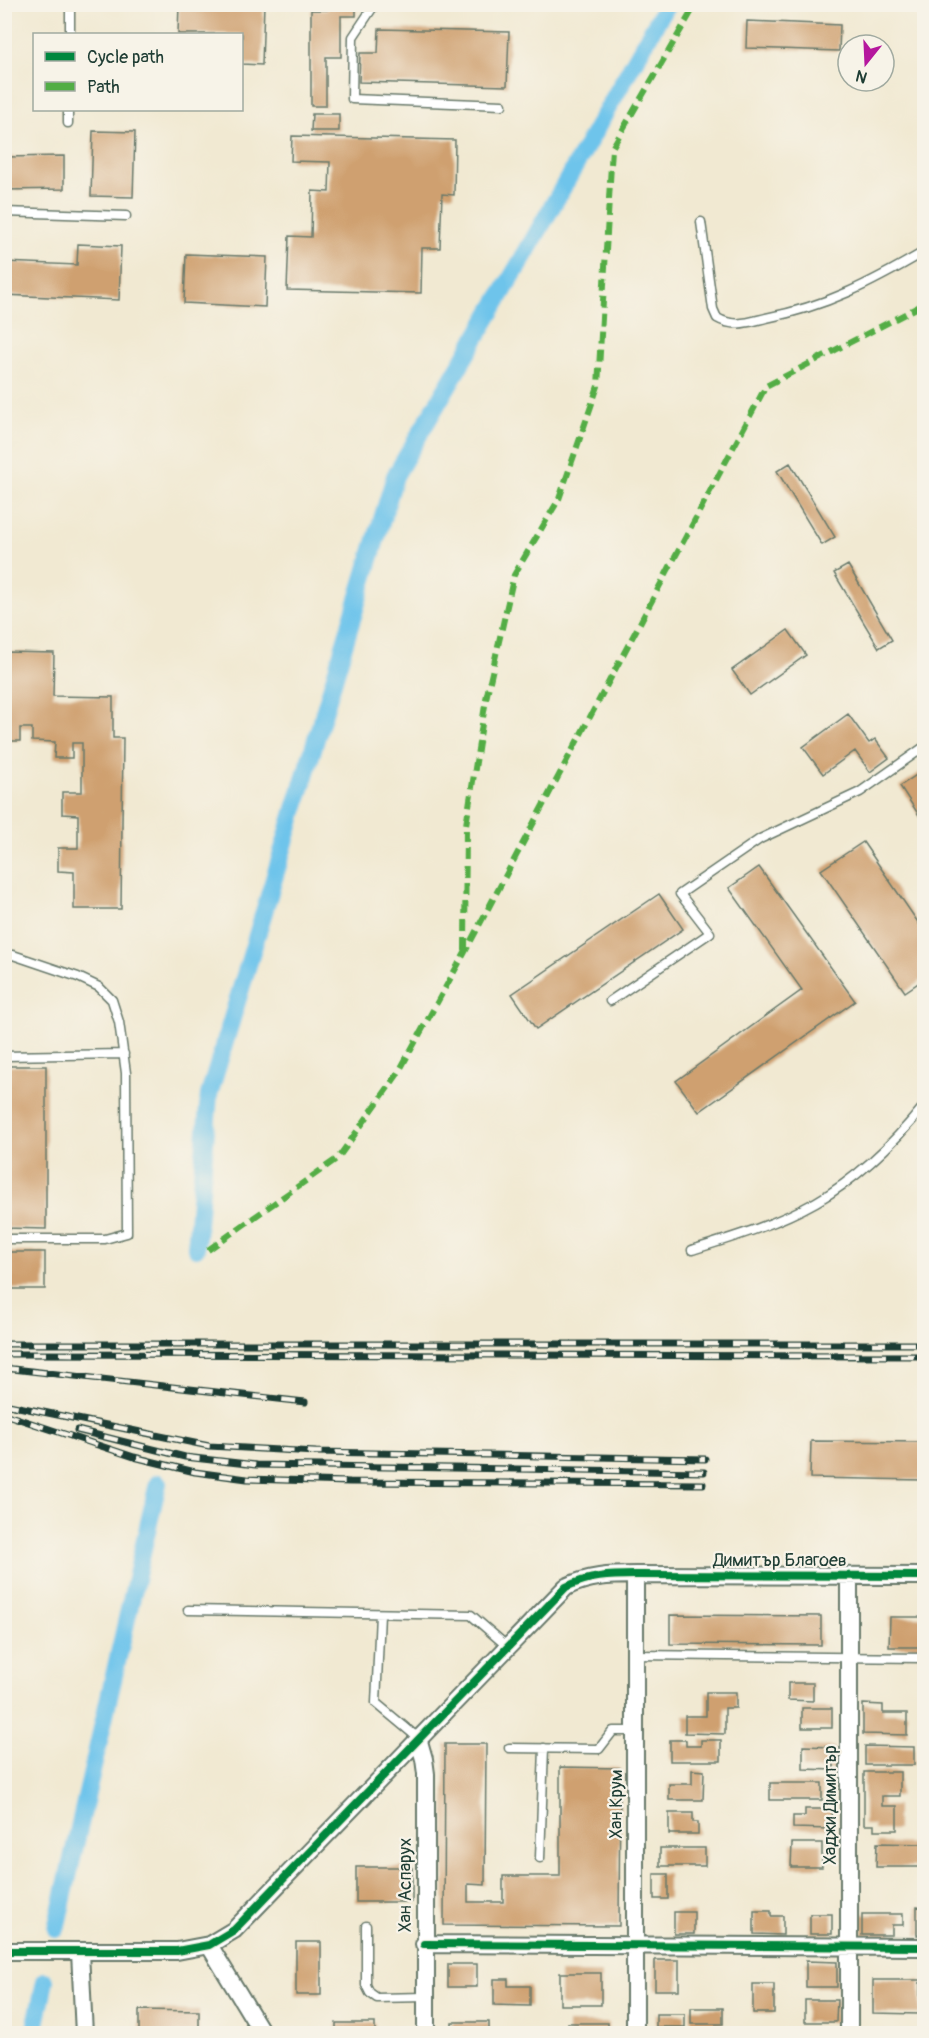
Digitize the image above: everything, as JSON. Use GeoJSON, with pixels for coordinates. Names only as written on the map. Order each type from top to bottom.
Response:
{"type":"FeatureCollection","features":[{"type":"Feature","properties":{"kind":"street","name":"Хан Крум"},"geometry":{"type":"LineString","coordinates":[[635,1575],[635,2034]]}},
{"type":"Feature","properties":{"kind":"street","name":"Димитър Благоев"},"geometry":{"type":"LineString","coordinates":[[209,1945],[234,1930],[566,1587],[583,1579],[600,1576],[924,1576]]}},
{"type":"Feature","properties":{"kind":"street","name":"Хаджи Димитър"},"geometry":{"type":"LineString","coordinates":[[849,1576],[849,2034]]}},
{"type":"Feature","properties":{"kind":"street","name":"Хан Аспарух"},"geometry":{"type":"LineString","coordinates":[[418,1738],[426,1774],[424,1944],[426,2034]]}},
{"type":"Feature","properties":{"kind":"street"},"geometry":{"type":"LineString","coordinates":[[424,1944],[924,1947]]}},
{"type":"Feature","properties":{"kind":"street"},"geometry":{"type":"LineString","coordinates":[[4,1952],[177,1951],[209,1945],[263,2034]]}},
{"type":"Feature","properties":{"kind":"street"},"geometry":{"type":"LineString","coordinates":[[80,1952],[84,2034]]}},
{"type":"Feature","properties":{"kind":"lane"},"geometry":{"type":"LineString","coordinates":[[70,4],[70,33]]}},
{"type":"Feature","properties":{"kind":"lane"},"geometry":{"type":"LineString","coordinates":[[375,4],[353,37],[352,99],[502,105]]}},
{"type":"Feature","properties":{"kind":"lane"},"geometry":{"type":"LineString","coordinates":[[68,111],[68,123]]}},
{"type":"Feature","properties":{"kind":"lane"},"geometry":{"type":"LineString","coordinates":[[4,212],[126,216]]}},
{"type":"Feature","properties":{"kind":"lane"},"geometry":{"type":"LineString","coordinates":[[701,222],[713,309],[717,318],[732,325],[801,312],[868,284],[924,252]]}},
{"type":"Feature","properties":{"kind":"lane"},"geometry":{"type":"LineString","coordinates":[[610,1001],[710,933],[680,894],[760,839],[860,792],[924,747]]}},
{"type":"Feature","properties":{"kind":"lane"},"geometry":{"type":"LineString","coordinates":[[4,955],[13,955],[78,977],[99,987],[112,1000],[120,1022],[124,1054],[127,1233],[105,1239],[4,1239]]}},
{"type":"Feature","properties":{"kind":"lane"},"geometry":{"type":"LineString","coordinates":[[4,1056],[124,1054]]}},
{"type":"Feature","properties":{"kind":"lane"},"geometry":{"type":"LineString","coordinates":[[692,1250],[759,1229],[816,1202],[862,1171],[901,1135],[924,1106]]}},
{"type":"Feature","properties":{"kind":"lane"},"geometry":{"type":"LineString","coordinates":[[188,1610],[471,1615],[508,1647]]}},
{"type":"Feature","properties":{"kind":"lane"},"geometry":{"type":"LineString","coordinates":[[380,1614],[376,1703],[418,1738]]}},
{"type":"Feature","properties":{"kind":"lane"},"geometry":{"type":"LineString","coordinates":[[635,1655],[924,1658]]}},
{"type":"Feature","properties":{"kind":"lane"},"geometry":{"type":"LineString","coordinates":[[509,1748],[599,1749],[613,1731],[635,1731]]}},
{"type":"Feature","properties":{"kind":"lane"},"geometry":{"type":"LineString","coordinates":[[540,1858],[544,1748]]}},
{"type":"Feature","properties":{"kind":"lane"},"geometry":{"type":"LineString","coordinates":[[366,1926],[366,1985],[370,1993],[377,1998],[425,1997]]}},
{"type":"Feature","properties":{"kind":"building"},"geometry":{"type":"Polygon","coordinates":[[[179,4],[264,4],[262,65],[243,64],[243,33],[178,33],[179,4]]]}},
{"type":"Feature","properties":{"kind":"building"},"geometry":{"type":"Polygon","coordinates":[[[327,4],[356,4],[356,16],[341,16],[341,57],[326,57],[326,106],[311,106],[311,10],[327,10],[327,4]]]}},
{"type":"Feature","properties":{"kind":"building"},"geometry":{"type":"Polygon","coordinates":[[[747,21],[840,25],[840,33],[836,33],[836,51],[746,48],[747,21]]]}},
{"type":"Feature","properties":{"kind":"building"},"geometry":{"type":"Polygon","coordinates":[[[379,29],[509,32],[507,86],[359,82],[360,53],[378,53],[379,29]]]}},
{"type":"Feature","properties":{"kind":"building"},"geometry":{"type":"Polygon","coordinates":[[[312,114],[339,114],[339,131],[311,131],[312,114]]]}},
{"type":"Feature","properties":{"kind":"building"},"geometry":{"type":"Polygon","coordinates":[[[93,131],[135,132],[133,197],[91,196],[93,131]]]}},
{"type":"Feature","properties":{"kind":"building"},"geometry":{"type":"Polygon","coordinates":[[[292,136],[455,140],[454,195],[442,194],[440,248],[422,248],[421,293],[287,290],[289,236],[311,237],[312,191],[329,192],[330,162],[291,161],[292,136]]]}},
{"type":"Feature","properties":{"kind":"building"},"geometry":{"type":"Polygon","coordinates":[[[64,156],[64,189],[4,190],[4,157],[64,156]]]}},
{"type":"Feature","properties":{"kind":"building"},"geometry":{"type":"Polygon","coordinates":[[[78,244],[121,246],[119,300],[4,295],[4,262],[77,265],[78,244]]]}},
{"type":"Feature","properties":{"kind":"building"},"geometry":{"type":"Polygon","coordinates":[[[186,254],[267,257],[265,307],[184,303],[186,254]]]}},
{"type":"Feature","properties":{"kind":"building"},"geometry":{"type":"Polygon","coordinates":[[[790,463],[835,537],[822,545],[777,471],[790,463]]]}},
{"type":"Feature","properties":{"kind":"building"},"geometry":{"type":"Polygon","coordinates":[[[848,565],[892,640],[879,648],[834,573],[848,565]]]}},
{"type":"Feature","properties":{"kind":"building"},"geometry":{"type":"Polygon","coordinates":[[[788,630],[806,655],[750,695],[732,670],[788,630]]]}},
{"type":"Feature","properties":{"kind":"building"},"geometry":{"type":"Polygon","coordinates":[[[4,652],[54,653],[53,696],[113,697],[113,738],[123,738],[121,909],[74,909],[74,872],[58,871],[58,848],[78,848],[78,815],[62,814],[62,792],[82,792],[82,743],[72,743],[72,758],[54,758],[55,742],[32,741],[32,728],[20,728],[20,741],[4,741],[4,652]]]}},
{"type":"Feature","properties":{"kind":"building"},"geometry":{"type":"Polygon","coordinates":[[[848,714],[869,743],[875,739],[889,758],[870,772],[855,751],[823,774],[803,747],[848,714]]]}},
{"type":"Feature","properties":{"kind":"building"},"geometry":{"type":"Polygon","coordinates":[[[924,770],[924,823],[900,786],[924,770]]]}},
{"type":"Feature","properties":{"kind":"building"},"geometry":{"type":"Polygon","coordinates":[[[863,842],[924,931],[924,979],[905,992],[821,870],[863,842]]]}},
{"type":"Feature","properties":{"kind":"building"},"geometry":{"type":"Polygon","coordinates":[[[759,867],[855,1001],[699,1112],[676,1081],[802,990],[729,888],[759,867]]]}},
{"type":"Feature","properties":{"kind":"building"},"geometry":{"type":"Polygon","coordinates":[[[659,894],[683,929],[536,1029],[512,994],[659,894]]]}},
{"type":"Feature","properties":{"kind":"building"},"geometry":{"type":"Polygon","coordinates":[[[5,1066],[46,1066],[46,1229],[5,1228],[5,1066]]]}},
{"type":"Feature","properties":{"kind":"building"},"geometry":{"type":"Polygon","coordinates":[[[4,1252],[45,1252],[45,1289],[4,1289],[4,1252]]]}},
{"type":"Feature","properties":{"kind":"building"},"geometry":{"type":"Polygon","coordinates":[[[811,1441],[924,1442],[924,1480],[810,1478],[811,1441]]]}},
{"type":"Feature","properties":{"kind":"building"},"geometry":{"type":"Polygon","coordinates":[[[670,1615],[821,1616],[821,1645],[670,1644],[670,1615]]]}},
{"type":"Feature","properties":{"kind":"building"},"geometry":{"type":"Polygon","coordinates":[[[890,1617],[924,1617],[924,1647],[889,1647],[890,1617]]]}},
{"type":"Feature","properties":{"kind":"building"},"geometry":{"type":"Polygon","coordinates":[[[788,1683],[813,1683],[813,1701],[788,1700],[788,1683]]]}},
{"type":"Feature","properties":{"kind":"building"},"geometry":{"type":"Polygon","coordinates":[[[706,1692],[736,1692],[736,1708],[725,1708],[725,1734],[685,1733],[685,1716],[706,1716],[706,1692]]]}},
{"type":"Feature","properties":{"kind":"building"},"geometry":{"type":"Polygon","coordinates":[[[863,1704],[883,1705],[883,1713],[907,1713],[907,1735],[863,1734],[863,1704]]]}},
{"type":"Feature","properties":{"kind":"building"},"geometry":{"type":"Polygon","coordinates":[[[802,1708],[832,1708],[832,1728],[802,1728],[802,1708]]]}},
{"type":"Feature","properties":{"kind":"building"},"geometry":{"type":"Polygon","coordinates":[[[670,1740],[686,1740],[686,1746],[701,1746],[701,1740],[721,1740],[721,1761],[670,1761],[670,1740]]]}},
{"type":"Feature","properties":{"kind":"building"},"geometry":{"type":"Polygon","coordinates":[[[445,1744],[486,1744],[485,1885],[468,1884],[468,1902],[503,1902],[503,1876],[560,1876],[560,1767],[620,1768],[619,1926],[444,1925],[445,1744]]]}},
{"type":"Feature","properties":{"kind":"building"},"geometry":{"type":"Polygon","coordinates":[[[803,1746],[834,1747],[834,1770],[803,1769],[803,1746]]]}},
{"type":"Feature","properties":{"kind":"building"},"geometry":{"type":"Polygon","coordinates":[[[865,1746],[914,1747],[914,1765],[865,1765],[865,1746]]]}},
{"type":"Feature","properties":{"kind":"building"},"geometry":{"type":"Polygon","coordinates":[[[692,1770],[704,1771],[703,1800],[669,1800],[669,1784],[692,1784],[692,1770]]]}},
{"type":"Feature","properties":{"kind":"building"},"geometry":{"type":"Polygon","coordinates":[[[864,1772],[900,1772],[900,1796],[882,1796],[882,1806],[897,1806],[897,1830],[874,1830],[874,1825],[864,1825],[864,1772]]]}},
{"type":"Feature","properties":{"kind":"building"},"geometry":{"type":"Polygon","coordinates":[[[770,1783],[822,1783],[822,1800],[770,1800],[770,1783]]]}},
{"type":"Feature","properties":{"kind":"building"},"geometry":{"type":"Polygon","coordinates":[[[805,1809],[832,1809],[832,1829],[793,1828],[793,1816],[805,1816],[805,1809]]]}},
{"type":"Feature","properties":{"kind":"building"},"geometry":{"type":"Polygon","coordinates":[[[669,1813],[693,1813],[693,1822],[698,1822],[698,1834],[669,1834],[669,1813]]]}},
{"type":"Feature","properties":{"kind":"building"},"geometry":{"type":"Polygon","coordinates":[[[792,1843],[822,1843],[822,1867],[791,1867],[792,1843]]]}},
{"type":"Feature","properties":{"kind":"building"},"geometry":{"type":"Polygon","coordinates":[[[877,1843],[924,1844],[924,1867],[876,1867],[877,1843]]]}},
{"type":"Feature","properties":{"kind":"building"},"geometry":{"type":"Polygon","coordinates":[[[660,1848],[705,1848],[705,1866],[660,1866],[660,1848]]]}},
{"type":"Feature","properties":{"kind":"building"},"geometry":{"type":"Polygon","coordinates":[[[356,1867],[412,1867],[412,1902],[356,1902],[356,1867]]]}},
{"type":"Feature","properties":{"kind":"building"},"geometry":{"type":"Polygon","coordinates":[[[654,1874],[668,1874],[668,1899],[654,1899],[654,1874]]]}},
{"type":"Feature","properties":{"kind":"building"},"geometry":{"type":"Polygon","coordinates":[[[917,1907],[924,1908],[924,1935],[917,1935],[917,1907]]]}},
{"type":"Feature","properties":{"kind":"building"},"geometry":{"type":"Polygon","coordinates":[[[754,1911],[771,1911],[771,1916],[783,1916],[783,1935],[754,1934],[754,1911]]]}},
{"type":"Feature","properties":{"kind":"building"},"geometry":{"type":"Polygon","coordinates":[[[674,1912],[694,1912],[694,1934],[674,1934],[674,1912]]]}},
{"type":"Feature","properties":{"kind":"building"},"geometry":{"type":"Polygon","coordinates":[[[810,1914],[832,1914],[832,1934],[810,1934],[810,1914]]]}},
{"type":"Feature","properties":{"kind":"building"},"geometry":{"type":"Polygon","coordinates":[[[862,1914],[903,1914],[903,1925],[892,1925],[892,1935],[862,1935],[862,1914]]]}},
{"type":"Feature","properties":{"kind":"building"},"geometry":{"type":"Polygon","coordinates":[[[296,1942],[321,1942],[321,1995],[296,1995],[296,1942]]]}},
{"type":"Feature","properties":{"kind":"building"},"geometry":{"type":"Polygon","coordinates":[[[655,1960],[679,1960],[679,1990],[655,1990],[655,1960]]]}},
{"type":"Feature","properties":{"kind":"building"},"geometry":{"type":"Polygon","coordinates":[[[806,1961],[837,1962],[837,1987],[806,1987],[806,1961]]]}},
{"type":"Feature","properties":{"kind":"building"},"geometry":{"type":"Polygon","coordinates":[[[448,1964],[477,1964],[477,1987],[448,1987],[448,1964]]]}},
{"type":"Feature","properties":{"kind":"building"},"geometry":{"type":"Polygon","coordinates":[[[560,1973],[601,1973],[601,2005],[560,2005],[560,1973]]]}},
{"type":"Feature","properties":{"kind":"building"},"geometry":{"type":"Polygon","coordinates":[[[494,1979],[508,1979],[508,1986],[530,1986],[530,2006],[494,2005],[494,1979]]]}},
{"type":"Feature","properties":{"kind":"building"},"geometry":{"type":"Polygon","coordinates":[[[873,1980],[920,1980],[920,2014],[873,2013],[873,1980]]]}},
{"type":"Feature","properties":{"kind":"building"},"geometry":{"type":"Polygon","coordinates":[[[753,1984],[774,1984],[774,2013],[753,2013],[753,1984]]]}},
{"type":"Feature","properties":{"kind":"building"},"geometry":{"type":"Polygon","coordinates":[[[805,2000],[837,2000],[836,2022],[805,2022],[805,2000]]]}},
{"type":"Feature","properties":{"kind":"building"},"geometry":{"type":"Polygon","coordinates":[[[691,2008],[723,2008],[723,2024],[691,2024],[691,2008]]]}},
{"type":"Feature","properties":{"kind":"building"},"geometry":{"type":"Polygon","coordinates":[[[139,2010],[199,2011],[199,2034],[139,2034],[139,2010]]]}},
{"type":"Feature","properties":{"kind":"building"},"geometry":{"type":"Polygon","coordinates":[[[656,2014],[685,2014],[685,2027],[656,2027],[656,2014]]]}},
{"type":"Feature","properties":{"kind":"building"},"geometry":{"type":"Polygon","coordinates":[[[452,2022],[489,2022],[489,2034],[452,2034],[452,2022]]]}},
{"type":"Feature","properties":{"kind":"building"},"geometry":{"type":"Polygon","coordinates":[[[336,2023],[375,2023],[375,2034],[336,2034],[336,2023]]]}},
{"type":"Feature","properties":{"kind":"building"},"geometry":{"type":"Polygon","coordinates":[[[568,2023],[608,2023],[608,2034],[568,2034],[568,2023]]]}},
{"type":"Feature","properties":{"kind":"waterway"},"geometry":{"type":"LineString","coordinates":[[196,1248],[209,1095],[395,476],[524,256],[667,4]]}},
{"type":"Feature","properties":{"kind":"waterway"},"geometry":{"type":"LineString","coordinates":[[56,1929],[158,1483]]}},
{"type":"Feature","properties":{"kind":"waterway"},"geometry":{"type":"LineString","coordinates":[[34,2034],[45,1981]]}},
{"type":"Feature","properties":{"kind":"railway"},"geometry":{"type":"LineString","coordinates":[[4,1344],[924,1344]]}},
{"type":"Feature","properties":{"kind":"railway"},"geometry":{"type":"LineString","coordinates":[[4,1354],[924,1356]]}},
{"type":"Feature","properties":{"kind":"railway"},"geometry":{"type":"LineString","coordinates":[[4,1368],[305,1402]]}},
{"type":"Feature","properties":{"kind":"railway"},"geometry":{"type":"LineString","coordinates":[[4,1404],[209,1446],[316,1452],[705,1459]]}},
{"type":"Feature","properties":{"kind":"railway"},"geometry":{"type":"LineString","coordinates":[[4,1414],[134,1457],[195,1472],[247,1479],[350,1482],[703,1484]]}},
{"type":"Feature","properties":{"kind":"railway"},"geometry":{"type":"LineString","coordinates":[[77,1430],[185,1457],[256,1465],[704,1472]]}},
{"type":"Feature","properties":{"kind":"marked path"},"geometry":{"type":"LineString","coordinates":[[465,950],[466,825],[486,699],[514,575],[559,499],[598,386],[612,148],[696,4]]}},
{"type":"Feature","properties":{"kind":"marked path"},"geometry":{"type":"LineString","coordinates":[[208,1250],[338,1158],[397,1075],[465,952],[766,386],[924,304]]}},
{"type":"Feature","properties":{"kind":"cycle path"},"geometry":{"type":"LineString","coordinates":[[4,1951],[177,1951],[209,1945],[234,1930],[566,1587],[574,1583],[599,1577],[626,1575],[924,1576]]}},
{"type":"Feature","properties":{"kind":"cycle path"},"geometry":{"type":"LineString","coordinates":[[424,1944],[924,1947]]}}]}
